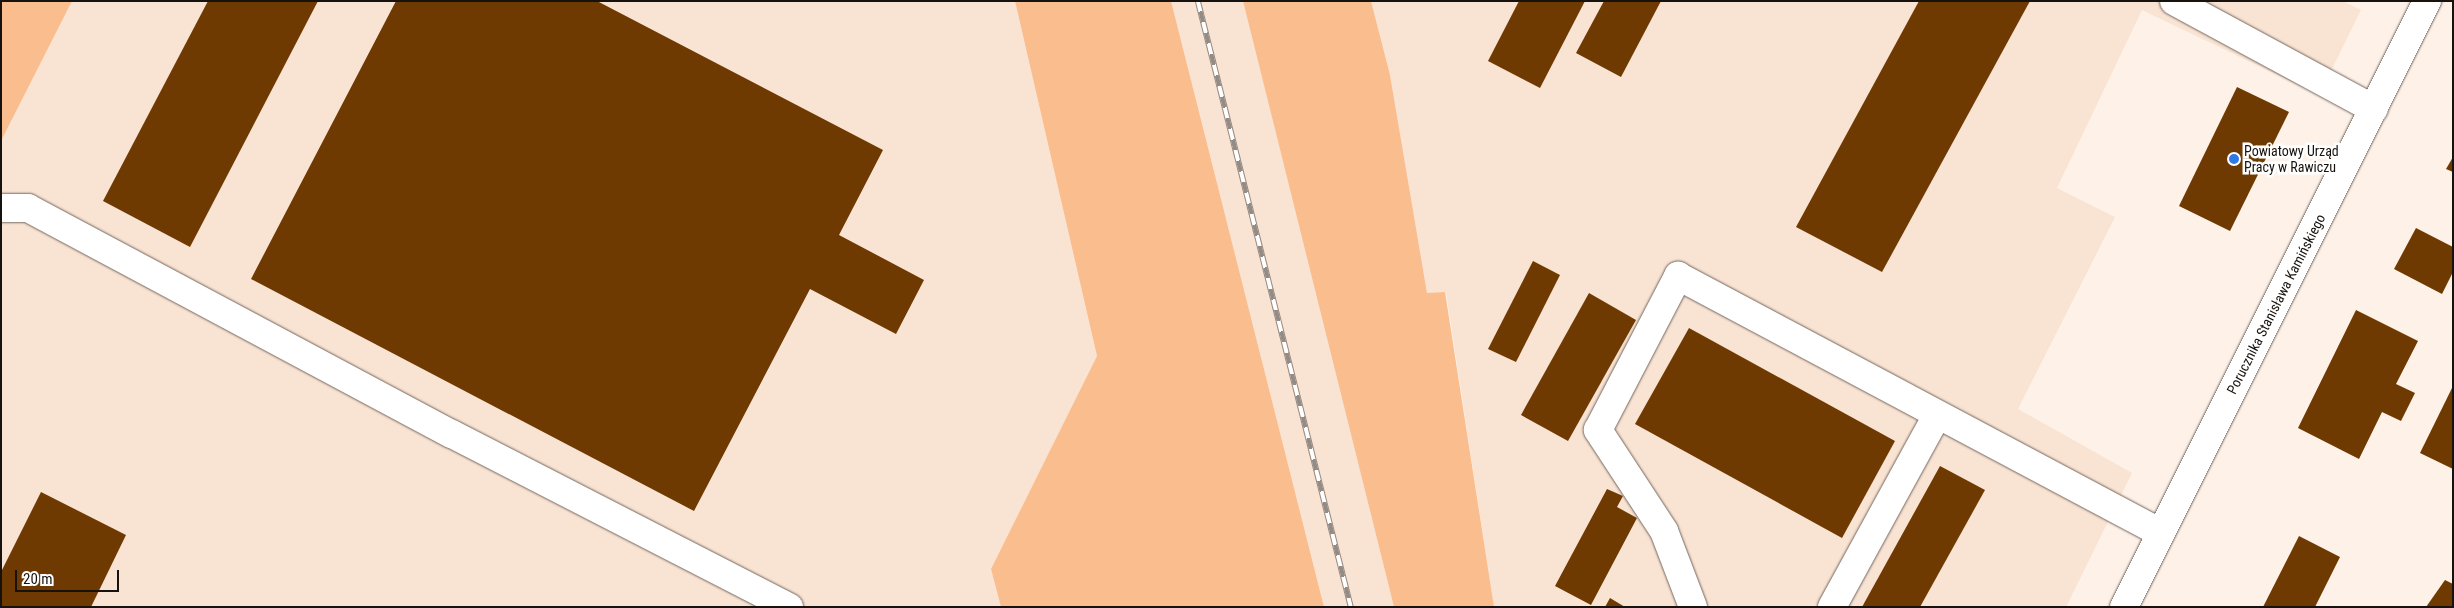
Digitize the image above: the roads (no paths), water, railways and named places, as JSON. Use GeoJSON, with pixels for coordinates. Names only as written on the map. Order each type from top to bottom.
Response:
{"type":"FeatureCollection","features":[{"type":"Feature","properties":{"kind":"street"},"geometry":{"type":"LineString","coordinates":[[2174,1],[2374,109]]}},
{"type":"Feature","properties":{"kind":"street","name":"Porucznika Stanisława Kamińskiego"},"geometry":{"type":"LineString","coordinates":[[2124,607],[2427,1]]}},
{"type":"Feature","properties":{"kind":"street"},"geometry":{"type":"LineString","coordinates":[[1,208],[28,208],[443,430],[789,607]]}},
{"type":"Feature","properties":{"kind":"street"},"geometry":{"type":"LineString","coordinates":[[1693,607],[1664,531],[1598,430],[1678,276],[2161,533]]}},
{"type":"Feature","properties":{"kind":"street"},"geometry":{"type":"LineString","coordinates":[[1832,607],[1937,415]]}},
{"type":"Feature","properties":{"kind":"railway"},"geometry":{"type":"LineString","coordinates":[[1198,1],[1351,607]]}},
{"type":"Feature","properties":{"kind":"place","name":"Powiatowy Urząd Pracy w Rawiczu"},"geometry":{"type":"Point","coordinates":[2234,159]}}]}
